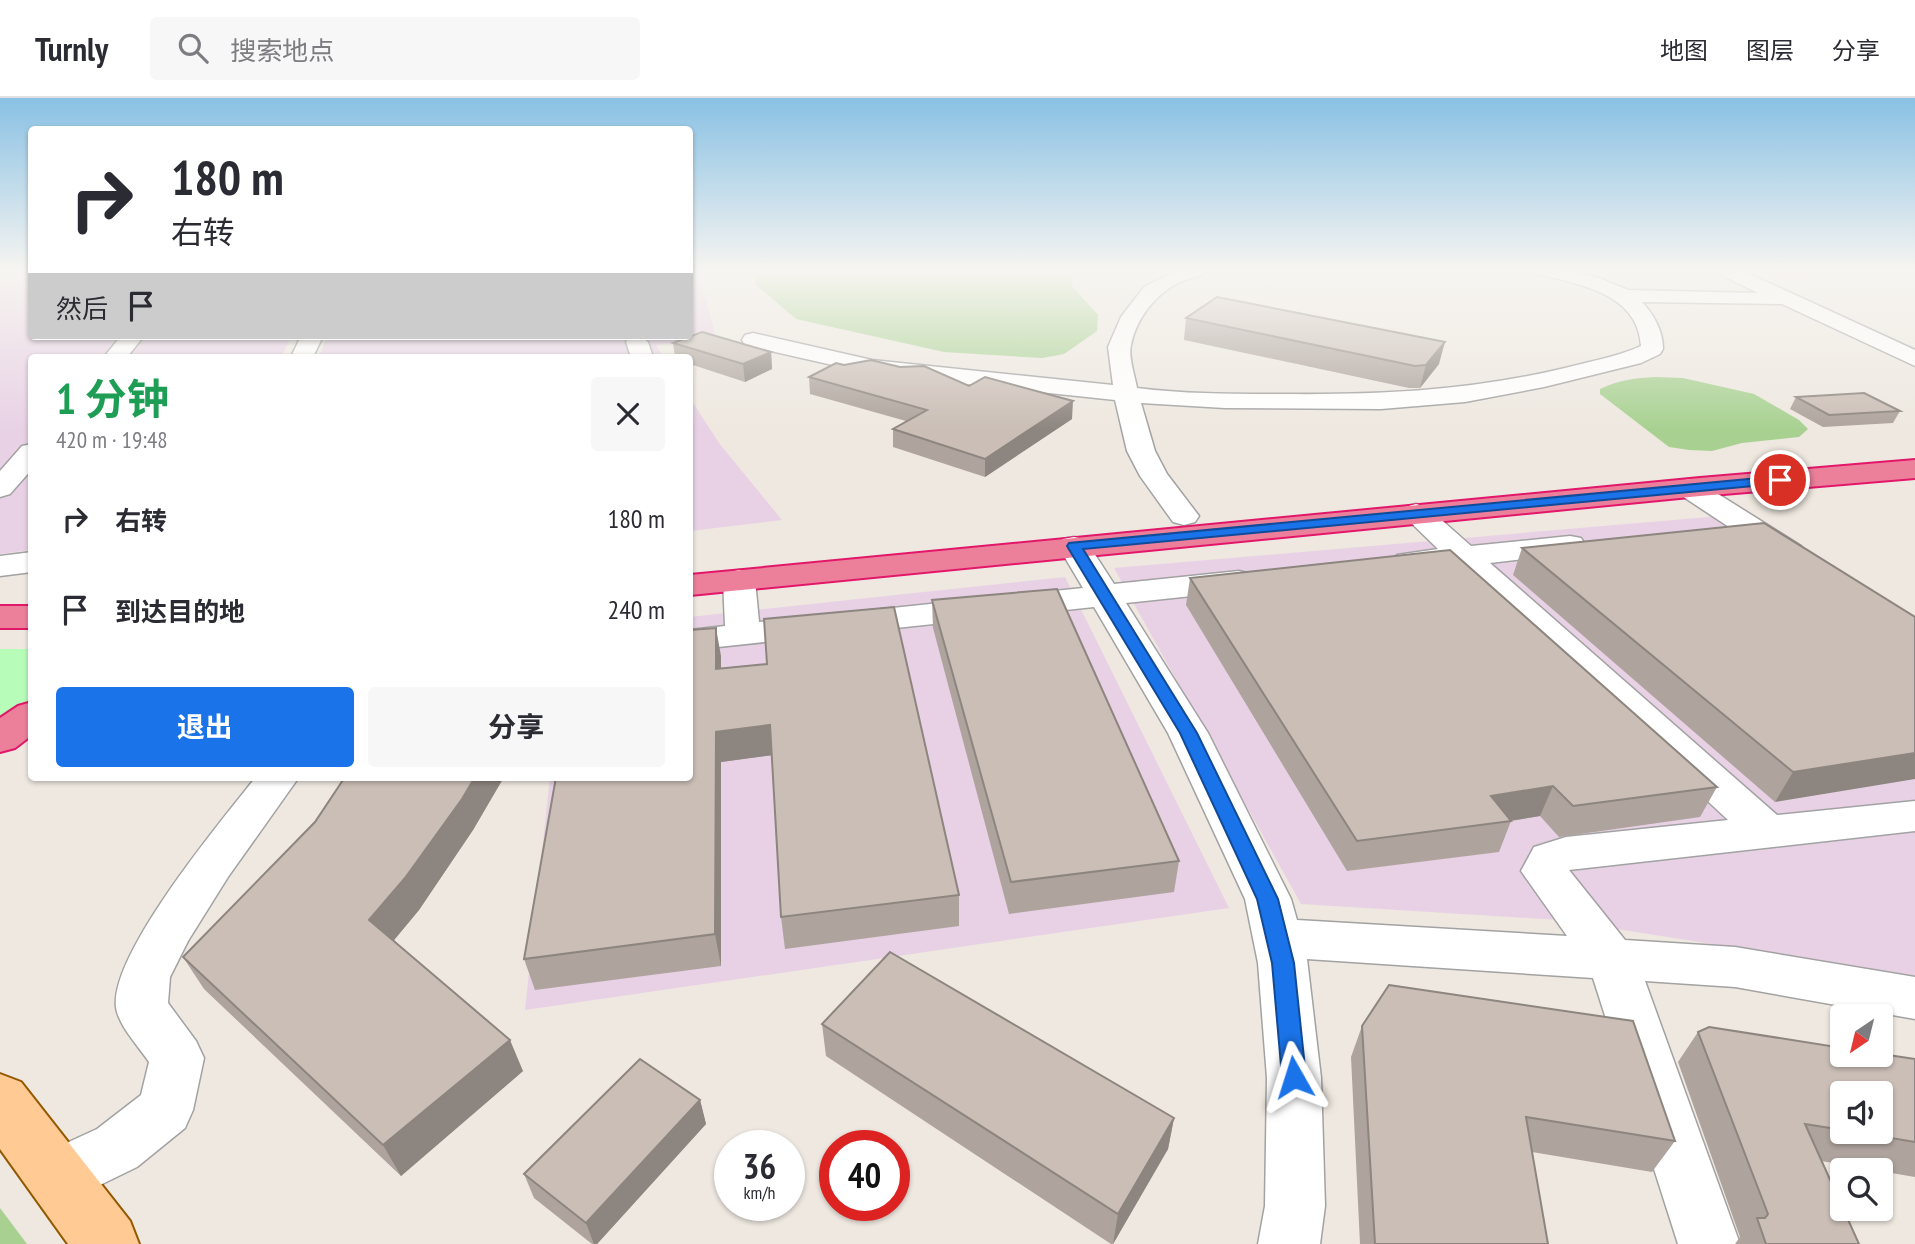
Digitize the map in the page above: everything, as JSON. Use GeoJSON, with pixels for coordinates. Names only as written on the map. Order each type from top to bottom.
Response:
{"type":"FeatureCollection","features":[{"type":"Feature","properties":{"kind":"highway"},"geometry":{"type":"LineString","coordinates":[[693,568],[1184,516],[1915,455]]}},
{"type":"Feature","properties":{"kind":"highway"},"geometry":{"type":"LineString","coordinates":[[693,584],[1416,513],[1915,469]]}},
{"type":"Feature","properties":{"kind":"highway"},"geometry":{"type":"LineString","coordinates":[[0,617],[28,617]]}},
{"type":"Feature","properties":{"kind":"highway"},"geometry":{"type":"LineString","coordinates":[[0,641],[28,641]]}},
{"type":"Feature","properties":{"kind":"highway"},"geometry":{"type":"LineString","coordinates":[[0,738],[28,718]]}},
{"type":"Feature","properties":{"kind":"main road"},"geometry":{"type":"LineString","coordinates":[[0,1101],[107,1244]]}},
{"type":"Feature","properties":{"kind":"street"},"geometry":{"type":"LineString","coordinates":[[1129,323],[1119,347],[1126,394],[1142,451],[1154,475],[1184,516]]}},
{"type":"Feature","properties":{"kind":"street"},"geometry":{"type":"LineString","coordinates":[[754,340],[872,368],[1126,394],[1225,401],[1381,402],[1465,396],[1633,358],[1652,349],[1653,341],[1647,323]]}},
{"type":"Feature","properties":{"kind":"street"},"geometry":{"type":"LineString","coordinates":[[1838,323],[1915,359]]}},
{"type":"Feature","properties":{"kind":"street"},"geometry":{"type":"LineString","coordinates":[[118,354],[130,340]]}},
{"type":"Feature","properties":{"kind":"street"},"geometry":{"type":"LineString","coordinates":[[0,488],[28,456]]}},
{"type":"Feature","properties":{"kind":"street"},"geometry":{"type":"LineString","coordinates":[[1689,488],[1815,569]]}},
{"type":"Feature","properties":{"kind":"street"},"geometry":{"type":"LineString","coordinates":[[1416,513],[1768,832]]}},
{"type":"Feature","properties":{"kind":"street"},"geometry":{"type":"LineString","coordinates":[[1694,532],[1748,526]]}},
{"type":"Feature","properties":{"kind":"street"},"geometry":{"type":"LineString","coordinates":[[1381,565],[1599,542]]}},
{"type":"Feature","properties":{"kind":"street"},"geometry":{"type":"LineString","coordinates":[[1074,546],[1188,733],[1268,899],[1283,963],[1294,1077],[1295,1206],[1289,1244]]}},
{"type":"Feature","properties":{"kind":"street"},"geometry":{"type":"LineString","coordinates":[[0,566],[28,562]]}},
{"type":"Feature","properties":{"kind":"street"},"geometry":{"type":"LineString","coordinates":[[693,640],[1271,577]]}},
{"type":"Feature","properties":{"kind":"street"},"geometry":{"type":"LineString","coordinates":[[739,580],[743,634]]}},
{"type":"Feature","properties":{"kind":"street"},"geometry":{"type":"LineString","coordinates":[[57,1177],[117,1149],[165,1110],[177,1058],[142,1008],[145,977],[170,930],[212,865],[275,781]]}},
{"type":"Feature","properties":{"kind":"street"},"geometry":{"type":"LineString","coordinates":[[1709,1244],[1612,960],[1544,871],[1550,859],[1566,853],[1915,816]]}},
{"type":"Feature","properties":{"kind":"street"},"geometry":{"type":"LineString","coordinates":[[1277,938],[1735,968],[1915,998]]}},
{"type":"Feature","properties":{"kind":"shaded area"},"geometry":{"type":"Polygon","coordinates":[[[0,323],[28,323],[28,340],[290,340],[283,354],[28,354],[28,550],[0,554],[0,323]]]}},
{"type":"Feature","properties":{"kind":"shaded area"},"geometry":{"type":"Polygon","coordinates":[[[693,323],[712,323],[716,338],[656,345],[661,354],[320,354],[325,340],[693,340],[693,323]]]}},
{"type":"Feature","properties":{"kind":"shaded area"},"geometry":{"type":"Polygon","coordinates":[[[693,403],[719,443],[782,520],[693,531],[693,403]]]}},
{"type":"Feature","properties":{"kind":"shaded area"},"geometry":{"type":"Polygon","coordinates":[[[1744,514],[1915,621],[1915,976],[1560,920],[1301,904],[1114,568],[1744,514]]]}},
{"type":"Feature","properties":{"kind":"shaded area"},"geometry":{"type":"Polygon","coordinates":[[[1065,577],[1229,908],[525,1010],[550,781],[693,781],[693,617],[1065,577]]]}},
{"type":"Feature","properties":{"kind":"green space"},"geometry":{"type":"Polygon","coordinates":[[[816,323],[1097,323],[1097,331],[1064,354],[1042,358],[944,352],[816,323]]]}},
{"type":"Feature","properties":{"kind":"green space"},"geometry":{"type":"Polygon","coordinates":[[[1656,377],[1683,378],[1754,394],[1799,420],[1808,429],[1799,437],[1742,443],[1712,451],[1669,447],[1600,394],[1600,389],[1614,383],[1656,377]]]}},
{"type":"Feature","properties":{"kind":"green space"},"geometry":{"type":"Polygon","coordinates":[[[0,649],[28,649],[28,703],[0,719],[0,649]]]}},
{"type":"Feature","properties":{"kind":"green space"},"geometry":{"type":"Polygon","coordinates":[[[0,1208],[27,1244],[0,1244],[0,1208]]]}},
{"type":"Feature","properties":{"kind":"building"},"geometry":{"type":"Polygon","coordinates":[[[1212,323],[1351,323],[1445,342],[1426,365],[1415,366],[1212,323]]]}},
{"type":"Feature","properties":{"kind":"building"},"geometry":{"type":"Polygon","coordinates":[[[702,332],[771,352],[743,364],[673,343],[693,340],[693,335],[702,332]]]}},
{"type":"Feature","properties":{"kind":"building"},"geometry":{"type":"Polygon","coordinates":[[[871,360],[900,367],[924,366],[969,386],[985,377],[1073,401],[985,459],[893,429],[927,410],[809,377],[836,363],[844,365],[871,360]]]}},
{"type":"Feature","properties":{"kind":"building"},"geometry":{"type":"Polygon","coordinates":[[[1864,393],[1900,411],[1829,415],[1796,397],[1864,393]]]}},
{"type":"Feature","properties":{"kind":"building"},"geometry":{"type":"Polygon","coordinates":[[[1764,523],[1915,617],[1915,753],[1793,772],[1522,548],[1764,523]]]}},
{"type":"Feature","properties":{"kind":"building"},"geometry":{"type":"Polygon","coordinates":[[[1450,550],[1717,787],[1573,806],[1553,786],[1491,796],[1511,821],[1357,841],[1190,578],[1450,550]]]}},
{"type":"Feature","properties":{"kind":"building"},"geometry":{"type":"Polygon","coordinates":[[[1057,589],[1179,861],[1011,882],[932,600],[1057,589]]]}},
{"type":"Feature","properties":{"kind":"building"},"geometry":{"type":"Polygon","coordinates":[[[894,607],[959,895],[781,917],[770,725],[716,732],[715,934],[524,959],[555,781],[693,781],[693,630],[716,628],[716,669],[767,664],[764,619],[894,607]]]}},
{"type":"Feature","properties":{"kind":"building"},"geometry":{"type":"Polygon","coordinates":[[[342,781],[473,781],[405,878],[369,920],[510,1040],[383,1145],[183,957],[315,822],[342,781]]]}},
{"type":"Feature","properties":{"kind":"building"},"geometry":{"type":"Polygon","coordinates":[[[890,952],[1174,1118],[1118,1214],[822,1024],[890,952]]]}},
{"type":"Feature","properties":{"kind":"building"},"geometry":{"type":"Polygon","coordinates":[[[1389,985],[1633,1021],[1675,1141],[1526,1117],[1548,1244],[1375,1244],[1362,1026],[1389,985]]]}},
{"type":"Feature","properties":{"kind":"building"},"geometry":{"type":"Polygon","coordinates":[[[1709,1027],[1830,1046],[1830,1068],[1894,1068],[1894,1056],[1915,1059],[1915,1142],[1893,1138],[1893,1081],[1830,1081],[1830,1128],[1805,1124],[1830,1180],[1830,1221],[1849,1221],[1859,1244],[1766,1244],[1757,1218],[1765,1218],[1768,1214],[1698,1032],[1709,1027]]]}},
{"type":"Feature","properties":{"kind":"building"},"geometry":{"type":"Polygon","coordinates":[[[640,1059],[700,1100],[586,1223],[524,1174],[640,1059]]]}},
{"type":"Feature","properties":{"kind":"route"},"geometry":{"type":"LineString","coordinates":[[1294,1077],[1283,963],[1268,899],[1188,733],[1093,573],[1074,546],[1780,480]]}}]}
